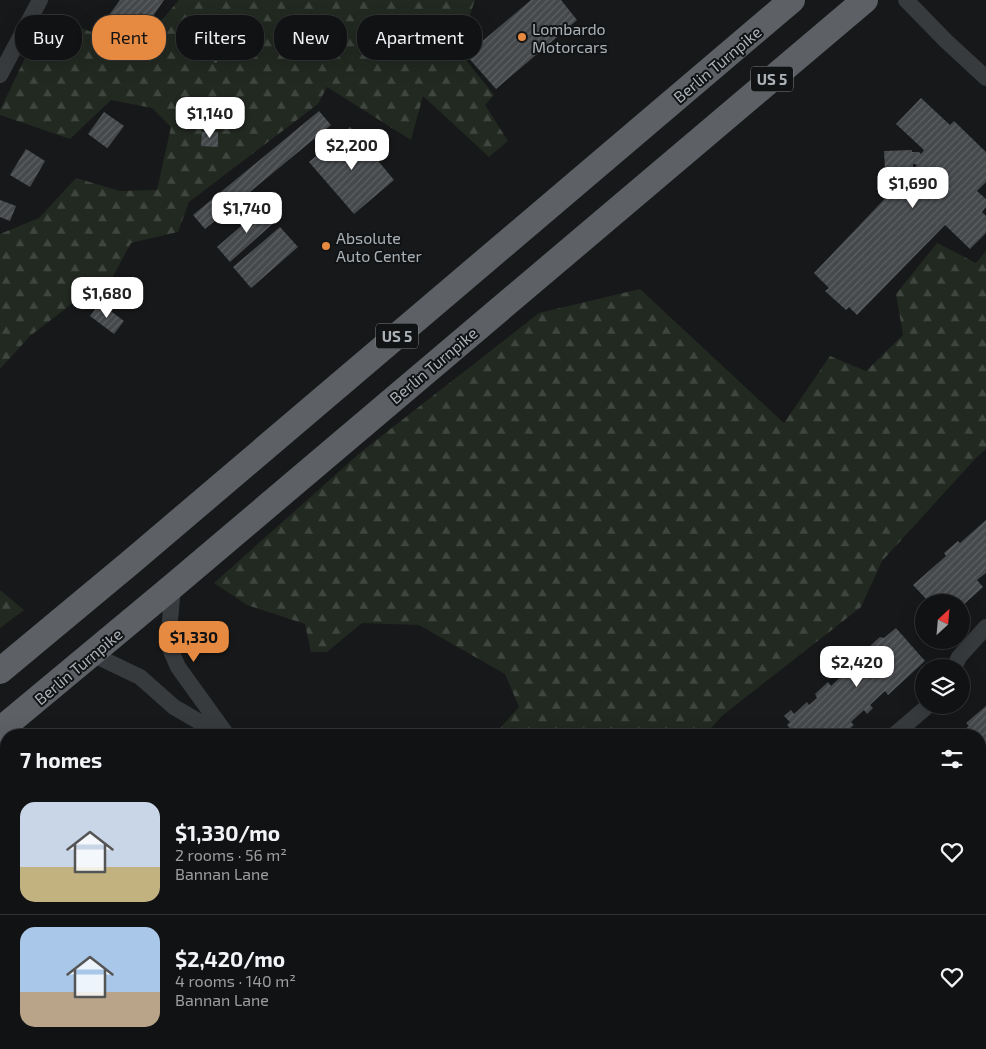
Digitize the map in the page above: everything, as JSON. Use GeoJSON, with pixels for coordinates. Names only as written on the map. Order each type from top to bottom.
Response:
{"type":"FeatureCollection","features":[{"type":"Feature","properties":{"kind":"highway","name":"Berlin Turnpike"},"geometry":{"type":"LineString","coordinates":[[0,671],[131,562],[792,0]]}},
{"type":"Feature","properties":{"kind":"highway","name":"Berlin Turnpike"},"geometry":{"type":"LineString","coordinates":[[1,729],[173,586],[865,0]]}},
{"type":"Feature","properties":{"kind":"street"},"geometry":{"type":"LineString","coordinates":[[0,75],[40,0]]}},
{"type":"Feature","properties":{"kind":"street"},"geometry":{"type":"LineString","coordinates":[[906,0],[986,78]]}},
{"type":"Feature","properties":{"kind":"street"},"geometry":{"type":"LineString","coordinates":[[173,586],[168,644],[178,667],[223,729]]}},
{"type":"Feature","properties":{"kind":"street"},"geometry":{"type":"LineString","coordinates":[[958,659],[986,627]]}},
{"type":"Feature","properties":{"kind":"street"},"geometry":{"type":"LineString","coordinates":[[92,654],[140,678],[174,707],[212,729]]}},
{"type":"Feature","properties":{"kind":"street"},"geometry":{"type":"LineString","coordinates":[[901,729],[918,714]]}},
{"type":"Feature","properties":{"kind":"green space"},"geometry":{"type":"Polygon","coordinates":[[[179,0],[475,0],[470,15],[357,15],[357,60],[466,60],[494,95],[485,105],[508,141],[489,157],[423,96],[411,140],[327,87],[318,104],[189,202],[178,232],[131,243],[103,295],[82,296],[30,336],[0,369],[0,234],[39,218],[76,178],[120,191],[157,190],[171,127],[152,108],[111,100],[70,139],[0,115],[0,110],[24,60],[82,60],[82,28],[92,32],[92,60],[166,60],[166,15],[179,0]]]}},
{"type":"Feature","properties":{"kind":"green space"},"geometry":{"type":"Polygon","coordinates":[[[937,243],[976,263],[986,251],[986,449],[882,561],[861,607],[723,715],[710,729],[499,729],[519,707],[505,674],[419,625],[362,623],[327,652],[311,652],[305,624],[247,605],[214,583],[361,452],[539,313],[640,289],[784,423],[830,356],[866,371],[903,335],[896,294],[937,243]]]}},
{"type":"Feature","properties":{"kind":"green space"},"geometry":{"type":"Polygon","coordinates":[[[0,590],[24,610],[0,628],[0,590]]]}},
{"type":"Feature","properties":{"kind":"building"},"geometry":{"type":"Polygon","coordinates":[[[120,0],[164,0],[154,15],[141,13],[140,15],[109,15],[120,0]]]}},
{"type":"Feature","properties":{"kind":"building","name":"Lombardo Motorcars"},"geometry":{"type":"Polygon","coordinates":[[[531,0],[561,0],[577,20],[496,89],[470,60],[482,60],[482,41],[531,0]]]}},
{"type":"Feature","properties":{"kind":"building"},"geometry":{"type":"Polygon","coordinates":[[[921,98],[950,125],[954,121],[986,152],[986,182],[977,191],[986,199],[986,207],[982,212],[986,216],[986,233],[970,249],[945,225],[857,315],[849,307],[846,310],[825,291],[829,288],[814,273],[917,165],[913,164],[913,167],[885,168],[884,151],[912,150],[912,152],[919,152],[921,154],[924,150],[896,124],[921,98]]]}},
{"type":"Feature","properties":{"kind":"building"},"geometry":{"type":"Polygon","coordinates":[[[319,111],[331,125],[205,229],[193,215],[319,111]]]}},
{"type":"Feature","properties":{"kind":"building"},"geometry":{"type":"Polygon","coordinates":[[[104,112],[124,126],[107,148],[88,134],[104,112]]]}},
{"type":"Feature","properties":{"kind":"building"},"geometry":{"type":"Polygon","coordinates":[[[350,127],[394,180],[354,214],[309,162],[350,127]]]}},
{"type":"Feature","properties":{"kind":"building"},"geometry":{"type":"Polygon","coordinates":[[[202,132],[218,132],[218,147],[201,146],[202,132]]]}},
{"type":"Feature","properties":{"kind":"building"},"geometry":{"type":"Polygon","coordinates":[[[26,149],[45,161],[30,187],[10,175],[26,149]]]}},
{"type":"Feature","properties":{"kind":"building"},"geometry":{"type":"Polygon","coordinates":[[[0,200],[16,206],[10,221],[0,217],[0,200]]]}},
{"type":"Feature","properties":{"kind":"building"},"geometry":{"type":"Polygon","coordinates":[[[265,205],[277,220],[230,262],[217,247],[265,205]]]}},
{"type":"Feature","properties":{"kind":"building"},"geometry":{"type":"Polygon","coordinates":[[[280,227],[298,247],[251,288],[233,267],[280,227]]]}},
{"type":"Feature","properties":{"kind":"building"},"geometry":{"type":"Polygon","coordinates":[[[100,303],[124,321],[114,334],[90,316],[100,303]]]}},
{"type":"Feature","properties":{"kind":"building"},"geometry":{"type":"Polygon","coordinates":[[[986,520],[986,573],[977,580],[983,587],[970,599],[970,594],[921,594],[913,585],[946,556],[944,553],[958,541],[960,543],[986,520]]]}},
{"type":"Feature","properties":{"kind":"building"},"geometry":{"type":"Polygon","coordinates":[[[896,628],[923,659],[915,659],[915,670],[888,695],[885,691],[870,705],[873,708],[867,714],[864,710],[851,722],[854,725],[849,729],[791,729],[787,725],[790,722],[784,716],[791,710],[794,714],[807,702],[809,705],[817,698],[815,694],[828,682],[831,686],[849,669],[846,665],[860,653],[863,657],[873,648],[870,646],[880,637],[884,638],[896,628]]]}},
{"type":"Feature","properties":{"kind":"building"},"geometry":{"type":"Polygon","coordinates":[[[986,706],[986,729],[965,729],[969,726],[966,723],[986,706]]]}},
{"type":"Feature","properties":{"kind":"place","name":"Lombardo Motorcars"},"geometry":{"type":"Point","coordinates":[522,37]}},
{"type":"Feature","properties":{"kind":"place","name":"Absolute Auto Center"},"geometry":{"type":"Point","coordinates":[326,246]}}]}
